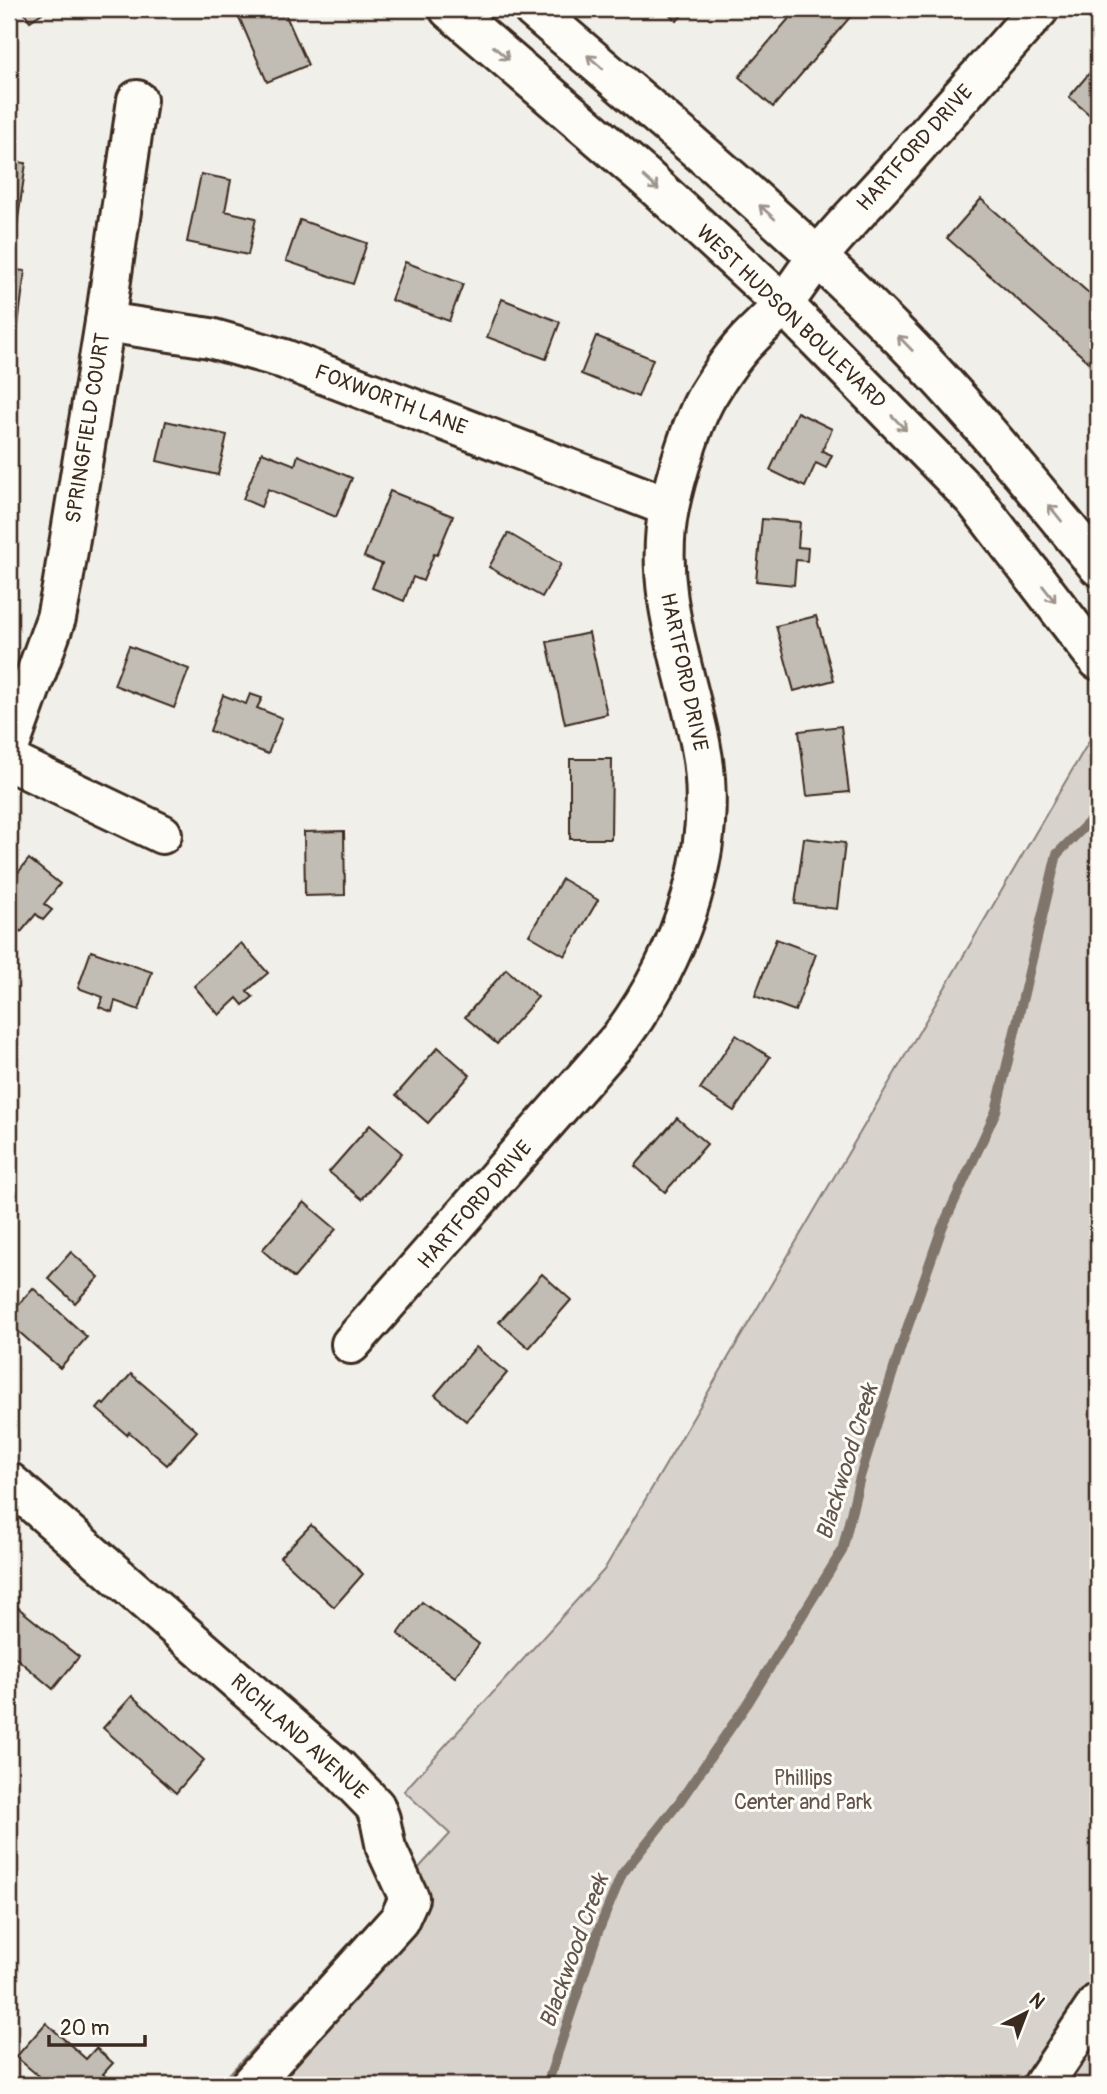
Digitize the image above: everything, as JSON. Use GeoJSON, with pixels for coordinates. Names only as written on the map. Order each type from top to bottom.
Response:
{"type":"FeatureCollection","features":[{"type":"Feature","properties":{"kind":"street","name":"WEST HUDSON BOULEVARD"},"geometry":{"type":"LineString","coordinates":[[449,9],[645,177],[783,304],[974,499],[1098,660]]}},
{"type":"Feature","properties":{"kind":"street"},"geometry":{"type":"LineString","coordinates":[[533,9],[818,257],[904,342],[997,443],[1098,566]]}},
{"type":"Feature","properties":{"kind":"street","name":"HARTFORD DRIVE"},"geometry":{"type":"LineString","coordinates":[[351,1345],[621,1037],[638,1015],[669,959],[677,938],[697,875],[706,810],[701,745],[667,601],[664,544],[669,507],[693,425],[706,398],[743,345],[783,304],[818,257],[1039,9]]}},
{"type":"Feature","properties":{"kind":"street","name":"SPRINGFIELD COURT"},"geometry":{"type":"LineString","coordinates":[[9,748],[56,618],[62,588],[137,100]]}},
{"type":"Feature","properties":{"kind":"street","name":"FOXWORTH LANE"},"geometry":{"type":"LineString","coordinates":[[105,322],[210,338],[284,359],[669,507]]}},
{"type":"Feature","properties":{"kind":"street"},"geometry":{"type":"LineString","coordinates":[[9,761],[162,834]]}},
{"type":"Feature","properties":{"kind":"street","name":"RICHLAND AVENUE"},"geometry":{"type":"LineString","coordinates":[[9,1482],[340,1769],[374,1806],[380,1819],[386,1848],[409,1898],[408,1904],[399,1920],[250,2085]]}},
{"type":"Feature","properties":{"kind":"street"},"geometry":{"type":"LineString","coordinates":[[1044,2085],[1098,2003]]}},
{"type":"Feature","properties":{"kind":"green space","name":"Phillips Center and Park"},"geometry":{"type":"Polygon","coordinates":[[[1098,726],[1098,2085],[219,2085],[450,1834],[404,1791],[604,1570],[1098,726]]]}},
{"type":"Feature","properties":{"kind":"building"},"geometry":{"type":"Polygon","coordinates":[[[22,9],[48,9],[30,21],[22,9]]]}},
{"type":"Feature","properties":{"kind":"building"},"geometry":{"type":"Polygon","coordinates":[[[259,9],[283,9],[308,65],[267,82],[239,17],[259,9]]]}},
{"type":"Feature","properties":{"kind":"building"},"geometry":{"type":"Polygon","coordinates":[[[663,9],[687,9],[677,21],[663,9]]]}},
{"type":"Feature","properties":{"kind":"building"},"geometry":{"type":"Polygon","coordinates":[[[797,9],[857,9],[773,107],[739,77],[797,9]]]}},
{"type":"Feature","properties":{"kind":"building"},"geometry":{"type":"Polygon","coordinates":[[[1098,63],[1098,122],[1069,97],[1098,63]]]}},
{"type":"Feature","properties":{"kind":"building"},"geometry":{"type":"Polygon","coordinates":[[[9,161],[26,163],[16,233],[9,232],[9,161]]]}},
{"type":"Feature","properties":{"kind":"building"},"geometry":{"type":"Polygon","coordinates":[[[201,174],[231,180],[225,211],[256,218],[248,255],[187,242],[201,174]]]}},
{"type":"Feature","properties":{"kind":"building"},"geometry":{"type":"Polygon","coordinates":[[[981,199],[1098,301],[1098,370],[947,238],[981,199]]]}},
{"type":"Feature","properties":{"kind":"building"},"geometry":{"type":"Polygon","coordinates":[[[300,220],[367,243],[353,284],[286,261],[300,220]]]}},
{"type":"Feature","properties":{"kind":"building"},"geometry":{"type":"Polygon","coordinates":[[[405,262],[463,284],[449,321],[391,300],[405,262]]]}},
{"type":"Feature","properties":{"kind":"building"},"geometry":{"type":"Polygon","coordinates":[[[9,269],[25,271],[17,333],[9,332],[9,269]]]}},
{"type":"Feature","properties":{"kind":"building"},"geometry":{"type":"Polygon","coordinates":[[[502,299],[560,322],[546,359],[487,337],[502,299]]]}},
{"type":"Feature","properties":{"kind":"building"},"geometry":{"type":"Polygon","coordinates":[[[596,336],[653,359],[638,397],[581,374],[596,336]]]}},
{"type":"Feature","properties":{"kind":"building"},"geometry":{"type":"Polygon","coordinates":[[[797,412],[832,429],[822,451],[832,455],[826,468],[816,463],[805,487],[770,470],[797,412]]]}},
{"type":"Feature","properties":{"kind":"building"},"geometry":{"type":"Polygon","coordinates":[[[166,421],[227,435],[218,475],[157,461],[166,421]]]}},
{"type":"Feature","properties":{"kind":"building"},"geometry":{"type":"Polygon","coordinates":[[[262,452],[295,465],[298,455],[352,478],[336,517],[268,489],[261,507],[243,499],[262,452]]]}},
{"type":"Feature","properties":{"kind":"building"},"geometry":{"type":"Polygon","coordinates":[[[390,491],[453,516],[423,581],[413,577],[404,601],[372,588],[382,564],[364,557],[390,491]]]}},
{"type":"Feature","properties":{"kind":"building"},"geometry":{"type":"Polygon","coordinates":[[[762,519],[800,522],[798,547],[808,548],[807,561],[796,560],[794,585],[756,581],[762,519]]]}},
{"type":"Feature","properties":{"kind":"building"},"geometry":{"type":"Polygon","coordinates":[[[508,533],[561,564],[542,597],[489,567],[508,533]]]}},
{"type":"Feature","properties":{"kind":"building"},"geometry":{"type":"Polygon","coordinates":[[[816,616],[834,680],[794,691],[776,626],[816,616]]]}},
{"type":"Feature","properties":{"kind":"building"},"geometry":{"type":"Polygon","coordinates":[[[589,633],[607,714],[565,724],[547,642],[589,633]]]}},
{"type":"Feature","properties":{"kind":"building"},"geometry":{"type":"Polygon","coordinates":[[[129,646],[189,669],[174,708],[114,685],[129,646]]]}},
{"type":"Feature","properties":{"kind":"building"},"geometry":{"type":"Polygon","coordinates":[[[250,694],[262,698],[257,708],[282,718],[268,754],[210,731],[223,695],[246,704],[250,694]]]}},
{"type":"Feature","properties":{"kind":"building"},"geometry":{"type":"Polygon","coordinates":[[[841,726],[849,792],[807,796],[799,731],[841,726]]]}},
{"type":"Feature","properties":{"kind":"building"},"geometry":{"type":"Polygon","coordinates":[[[570,759],[612,759],[611,839],[570,839],[570,759]]]}},
{"type":"Feature","properties":{"kind":"building"},"geometry":{"type":"Polygon","coordinates":[[[344,831],[345,895],[305,896],[304,832],[344,831]]]}},
{"type":"Feature","properties":{"kind":"building"},"geometry":{"type":"Polygon","coordinates":[[[804,838],[845,843],[837,909],[795,904],[804,838]]]}},
{"type":"Feature","properties":{"kind":"building"},"geometry":{"type":"Polygon","coordinates":[[[29,859],[60,884],[44,904],[52,910],[43,920],[36,914],[21,932],[9,922],[9,884],[29,859]]]}},
{"type":"Feature","properties":{"kind":"building"},"geometry":{"type":"Polygon","coordinates":[[[562,879],[598,900],[565,956],[529,935],[562,879]]]}},
{"type":"Feature","properties":{"kind":"building"},"geometry":{"type":"Polygon","coordinates":[[[776,939],[816,954],[795,1011],[755,996],[776,939]]]}},
{"type":"Feature","properties":{"kind":"building"},"geometry":{"type":"Polygon","coordinates":[[[241,943],[268,973],[247,991],[253,997],[243,1005],[237,998],[219,1015],[194,986],[241,943]]]}},
{"type":"Feature","properties":{"kind":"building"},"geometry":{"type":"Polygon","coordinates":[[[91,951],[152,972],[139,1010],[115,1001],[112,1012],[99,1007],[103,997],[78,988],[91,951]]]}},
{"type":"Feature","properties":{"kind":"building"},"geometry":{"type":"Polygon","coordinates":[[[506,969],[538,997],[497,1044],[465,1017],[506,969]]]}},
{"type":"Feature","properties":{"kind":"building"},"geometry":{"type":"Polygon","coordinates":[[[736,1035],[770,1057],[734,1111],[700,1089],[736,1035]]]}},
{"type":"Feature","properties":{"kind":"building"},"geometry":{"type":"Polygon","coordinates":[[[438,1047],[470,1075],[428,1123],[396,1095],[438,1047]]]}},
{"type":"Feature","properties":{"kind":"building"},"geometry":{"type":"Polygon","coordinates":[[[677,1118],[707,1144],[665,1192],[635,1166],[677,1118]]]}},
{"type":"Feature","properties":{"kind":"building"},"geometry":{"type":"Polygon","coordinates":[[[370,1125],[402,1153],[362,1199],[329,1172],[370,1125]]]}},
{"type":"Feature","properties":{"kind":"building"},"geometry":{"type":"Polygon","coordinates":[[[304,1202],[336,1229],[294,1278],[262,1250],[304,1202]]]}},
{"type":"Feature","properties":{"kind":"building"},"geometry":{"type":"Polygon","coordinates":[[[71,1252],[99,1277],[75,1303],[48,1278],[71,1252]]]}},
{"type":"Feature","properties":{"kind":"building"},"geometry":{"type":"Polygon","coordinates":[[[542,1274],[571,1300],[529,1348],[499,1322],[542,1274]]]}},
{"type":"Feature","properties":{"kind":"building"},"geometry":{"type":"Polygon","coordinates":[[[33,1288],[87,1337],[60,1368],[9,1323],[9,1315],[33,1288]]]}},
{"type":"Feature","properties":{"kind":"building"},"geometry":{"type":"Polygon","coordinates":[[[476,1347],[507,1373],[466,1421],[435,1395],[476,1347]]]}},
{"type":"Feature","properties":{"kind":"building"},"geometry":{"type":"Polygon","coordinates":[[[131,1374],[197,1431],[167,1465],[97,1409],[102,1403],[104,1405],[131,1374]]]}},
{"type":"Feature","properties":{"kind":"building"},"geometry":{"type":"Polygon","coordinates":[[[311,1525],[363,1574],[334,1607],[280,1557],[311,1525]]]}},
{"type":"Feature","properties":{"kind":"building"},"geometry":{"type":"Polygon","coordinates":[[[11,1602],[79,1657],[53,1689],[9,1652],[11,1602]]]}},
{"type":"Feature","properties":{"kind":"building"},"geometry":{"type":"Polygon","coordinates":[[[422,1602],[479,1644],[455,1677],[398,1634],[422,1602]]]}},
{"type":"Feature","properties":{"kind":"building"},"geometry":{"type":"Polygon","coordinates":[[[132,1696],[204,1760],[176,1793],[103,1728],[132,1696]]]}},
{"type":"Feature","properties":{"kind":"building"},"geometry":{"type":"Polygon","coordinates":[[[46,2023],[86,2059],[96,2048],[113,2063],[103,2074],[106,2077],[99,2085],[49,2085],[16,2057],[46,2023]]]}},
{"type":"Feature","properties":{"kind":"waterway","name":"Blackwood Creek"},"geometry":{"type":"LineString","coordinates":[[547,2085],[597,1934],[622,1874],[680,1801],[747,1704],[842,1551],[860,1477],[942,1228],[996,1111],[1057,854],[1098,813]]}}]}
